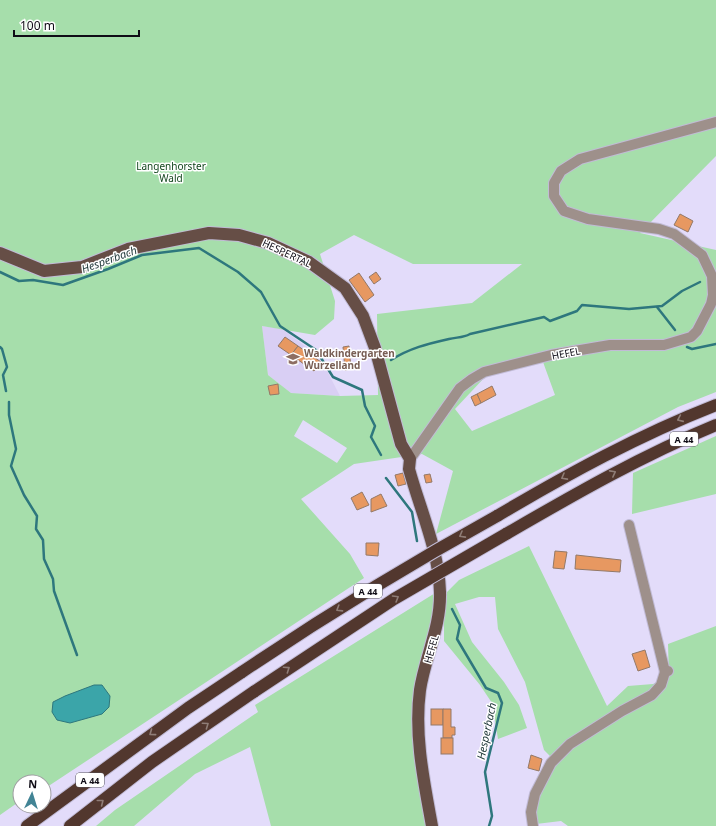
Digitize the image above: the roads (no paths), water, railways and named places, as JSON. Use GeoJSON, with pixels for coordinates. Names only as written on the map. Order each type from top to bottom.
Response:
{"type":"FeatureCollection","features":[{"type":"Feature","properties":{"kind":"highway","name":"A 44"},"geometry":{"type":"LineString","coordinates":[[27,826],[182,712],[375,586],[602,456],[716,405]]}},
{"type":"Feature","properties":{"kind":"highway","name":"A 44"},"geometry":{"type":"LineString","coordinates":[[70,826],[158,758],[255,691],[394,599],[611,474],[652,453],[716,425]]}},
{"type":"Feature","properties":{"kind":"main road","name":"HESPERTAL"},"geometry":{"type":"LineString","coordinates":[[0,253],[44,271],[82,267],[128,249],[209,233],[239,235],[268,243],[309,262],[344,288],[363,316],[375,348],[401,444],[410,458]]}},
{"type":"Feature","properties":{"kind":"main road","name":"HEFEL"},"geometry":{"type":"LineString","coordinates":[[410,458],[409,469],[431,544],[440,590],[437,626],[422,680],[419,717],[422,760],[432,826]]}},
{"type":"Feature","properties":{"kind":"street","name":"HEFEL"},"geometry":{"type":"LineString","coordinates":[[410,458],[460,388],[484,372],[543,357],[610,345],[664,345],[691,337],[697,331],[711,304],[713,285],[706,262],[696,249],[674,234],[659,228],[588,219],[569,214],[556,202],[553,190],[556,178],[561,170],[580,160],[716,122]]}},
{"type":"Feature","properties":{"kind":"street"},"geometry":{"type":"LineString","coordinates":[[533,826],[531,812],[536,794],[551,763],[570,744],[622,710],[652,695],[661,685],[666,671],[629,525]]}},
{"type":"Feature","properties":{"kind":"waterway","name":"Hesperbach"},"geometry":{"type":"LineString","coordinates":[[0,272],[19,281],[33,280],[63,285],[142,255],[199,248],[238,272],[261,292],[280,326],[316,350],[333,377],[362,390],[365,406],[375,426],[371,437],[381,455]]}},
{"type":"Feature","properties":{"kind":"waterway"},"geometry":{"type":"LineString","coordinates":[[391,360],[412,349],[452,338],[462,337],[544,317],[550,321],[577,311],[582,305],[629,309],[662,306],[682,291],[700,282]]}},
{"type":"Feature","properties":{"kind":"waterway"},"geometry":{"type":"LineString","coordinates":[[657,307],[675,330]]}},
{"type":"Feature","properties":{"kind":"waterway"},"geometry":{"type":"LineString","coordinates":[[687,347],[692,349],[716,344]]}},
{"type":"Feature","properties":{"kind":"waterway"},"geometry":{"type":"LineString","coordinates":[[0,347],[2,349],[7,367],[3,375],[6,391]]}},
{"type":"Feature","properties":{"kind":"waterway"},"geometry":{"type":"LineString","coordinates":[[9,402],[9,415],[16,449],[11,466],[24,495],[37,516],[36,529],[43,540],[44,559],[53,579],[54,591],[77,655]]}},
{"type":"Feature","properties":{"kind":"waterway","name":"Hesperbach"},"geometry":{"type":"LineString","coordinates":[[386,478],[412,512],[417,541]]}},
{"type":"Feature","properties":{"kind":"waterway","name":"Hesperbach"},"geometry":{"type":"LineString","coordinates":[[452,609],[460,625],[457,639],[486,688],[498,693],[502,703],[485,772],[492,816],[489,826]]}},
{"type":"Feature","properties":{"kind":"place","name":"Waldkindergarten Wurzelland"},"geometry":{"type":"Point","coordinates":[293,359]}},
{"type":"Feature","properties":{"kind":"park label","name":"Langenhorster Wald"},"geometry":{"type":"Point","coordinates":[171,172]}}]}
